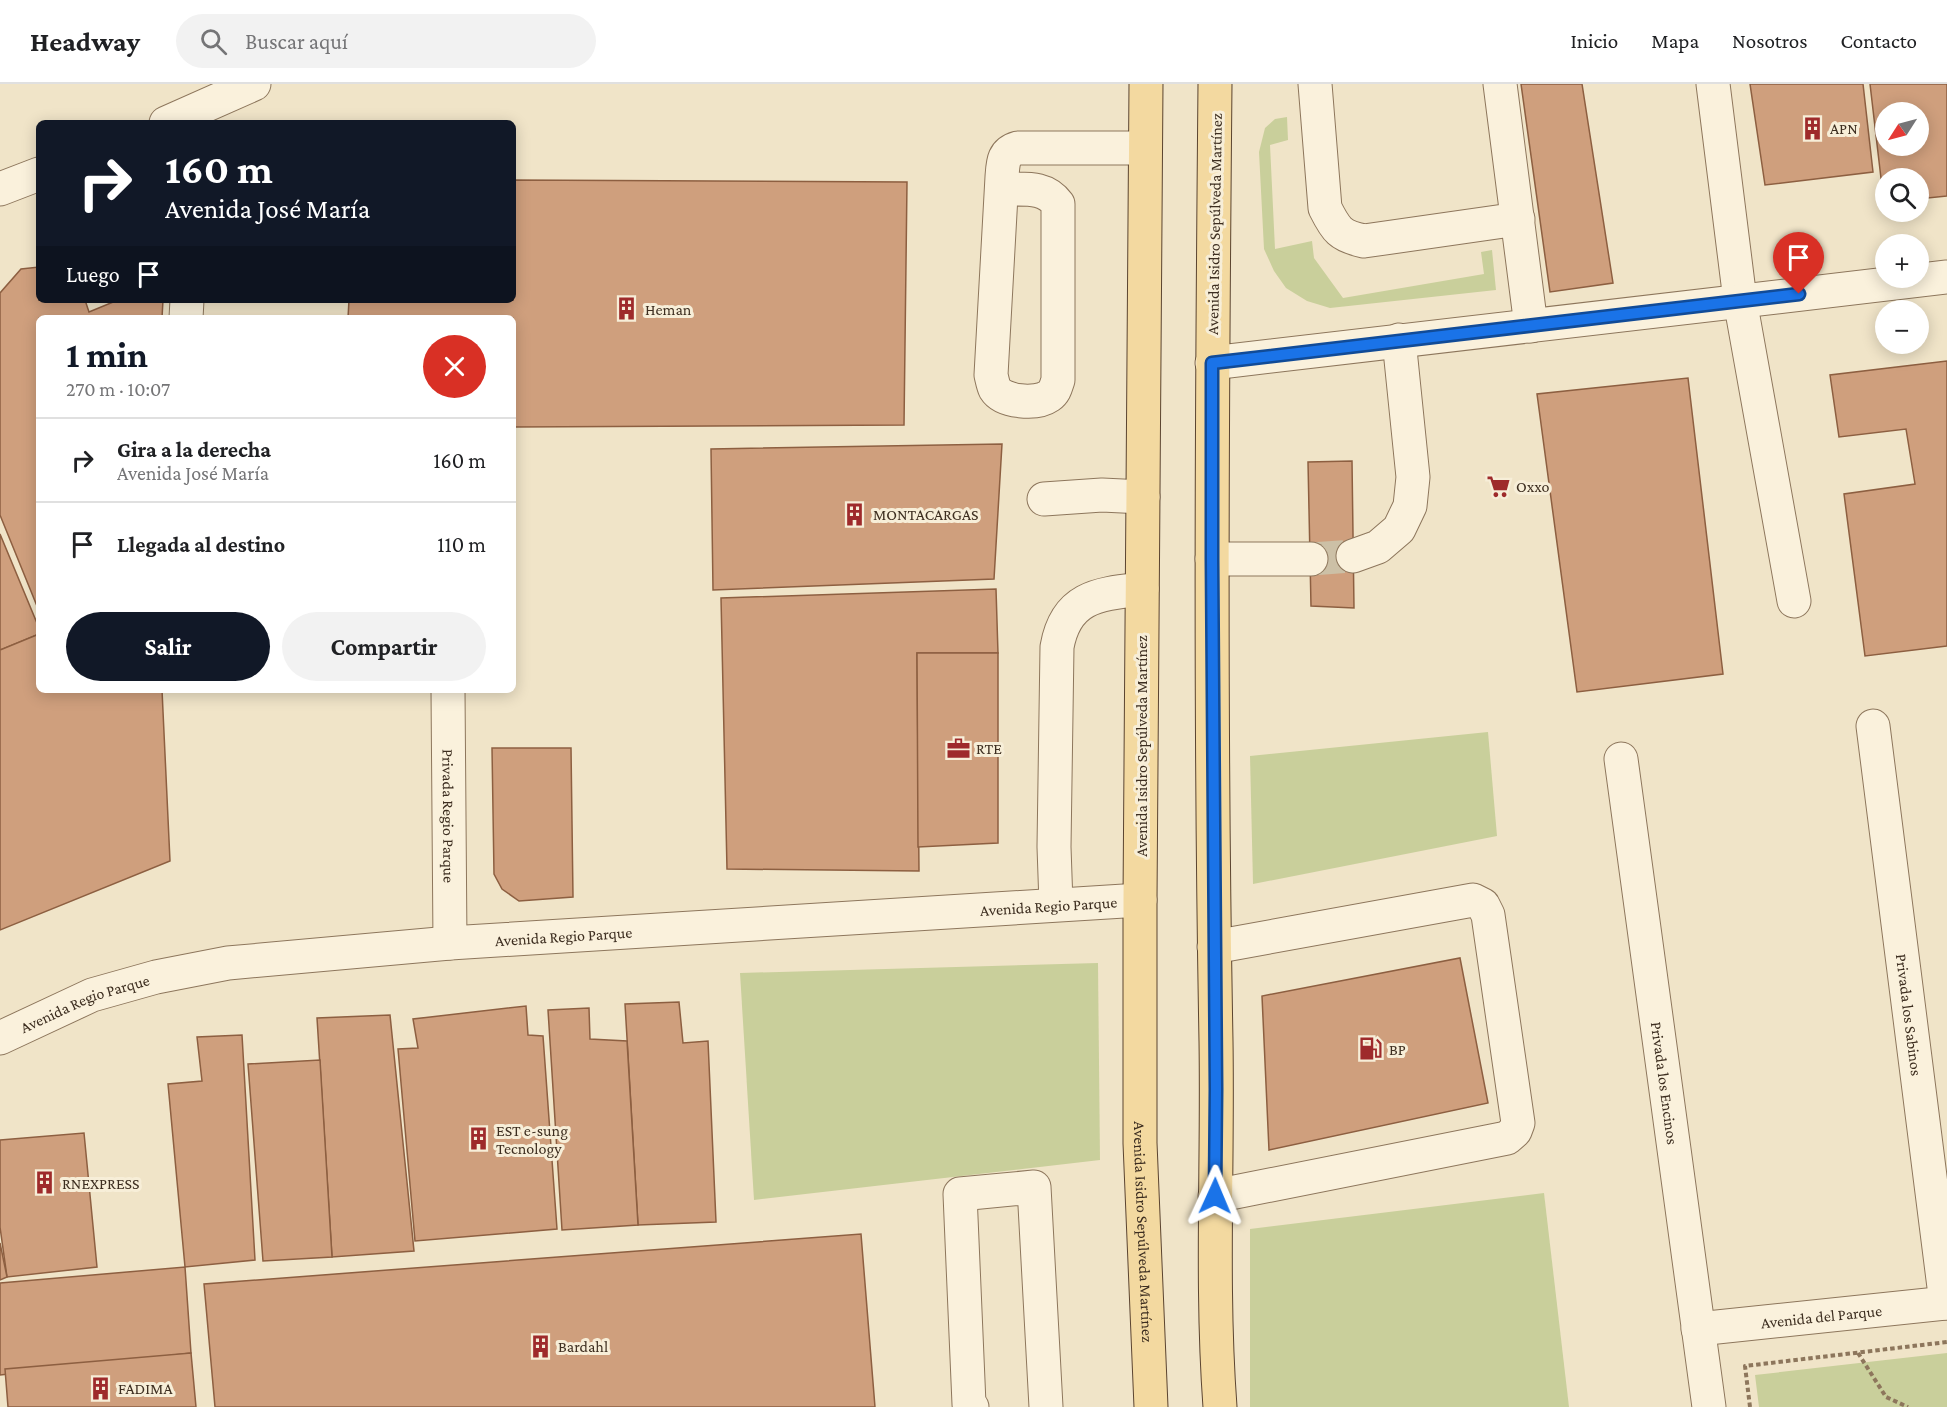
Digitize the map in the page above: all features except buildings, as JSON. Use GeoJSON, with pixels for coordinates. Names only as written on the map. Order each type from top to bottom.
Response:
{"type":"FeatureCollection","features":[{"type":"Feature","properties":{"kind":"main road","name":"Avenida Isidro Sepúlveda Martínez"},"geometry":{"type":"LineString","coordinates":[[1146,84],[1140,1143],[1151,1407]]}},
{"type":"Feature","properties":{"kind":"main road","name":"Avenida Isidro Sepúlveda Martínez"},"geometry":{"type":"LineString","coordinates":[[1215,84],[1212,559],[1216,1089],[1215,1343],[1220,1407]]}},
{"type":"Feature","properties":{"kind":"street"},"geometry":{"type":"LineString","coordinates":[[185,119],[254,84]]}},
{"type":"Feature","properties":{"kind":"street"},"geometry":{"type":"LineString","coordinates":[[1315,84],[1325,208],[1334,226],[1347,237],[1364,241],[1518,219]]}},
{"type":"Feature","properties":{"kind":"street"},"geometry":{"type":"LineString","coordinates":[[1500,84],[1531,326]]}},
{"type":"Feature","properties":{"kind":"street"},"geometry":{"type":"LineString","coordinates":[[1713,84],[1740,300],[1794,601]]}},
{"type":"Feature","properties":{"kind":"street"},"geometry":{"type":"LineString","coordinates":[[1002,189],[1044,191],[1051,195],[1058,204],[1058,380],[1055,390],[1048,397],[1038,400],[1013,400],[1001,395],[994,387],[991,375],[1002,189],[1004,157],[1010,150],[1018,147],[1145,148]]}},
{"type":"Feature","properties":{"kind":"street"},"geometry":{"type":"LineString","coordinates":[[0,189],[36,175]]}},
{"type":"Feature","properties":{"kind":"street"},"geometry":{"type":"LineString","coordinates":[[1212,363],[1947,276]]}},
{"type":"Feature","properties":{"kind":"street"},"geometry":{"type":"LineString","coordinates":[[1353,556],[1378,547],[1392,535],[1398,529],[1410,506],[1413,477],[1399,340]]}},
{"type":"Feature","properties":{"kind":"street"},"geometry":{"type":"LineString","coordinates":[[1044,499],[1102,495],[1143,497]]}},
{"type":"Feature","properties":{"kind":"street"},"geometry":{"type":"LineString","coordinates":[[1212,559],[1311,559]]}},
{"type":"Feature","properties":{"kind":"street"},"geometry":{"type":"LineString","coordinates":[[1056,904],[1054,823],[1057,647],[1060,630],[1075,607],[1100,594],[1142,588]]}},
{"type":"Feature","properties":{"kind":"street","name":"Privada Regio Parque"},"geometry":{"type":"LineString","coordinates":[[448,693],[450,943]]}},
{"type":"Feature","properties":{"kind":"street","name":"Privada los Sabinos"},"geometry":{"type":"LineString","coordinates":[[1873,726],[1947,1303]]}},
{"type":"Feature","properties":{"kind":"street","name":"Privada los Encinos"},"geometry":{"type":"LineString","coordinates":[[1621,759],[1709,1407]]}},
{"type":"Feature","properties":{"kind":"street","name":"Avenida Regio Parque"},"geometry":{"type":"LineString","coordinates":[[0,1038],[92,995],[156,976],[228,963],[450,943],[1140,900]]}},
{"type":"Feature","properties":{"kind":"street"},"geometry":{"type":"LineString","coordinates":[[1214,947],[1473,900],[1483,905],[1488,915],[1518,1122],[1515,1131],[1507,1138],[1215,1196]]}},
{"type":"Feature","properties":{"kind":"street"},"geometry":{"type":"LineString","coordinates":[[972,1407],[969,1404],[960,1194],[1034,1187],[1046,1407]]}},
{"type":"Feature","properties":{"kind":"street","name":"Avenida del Parque"},"geometry":{"type":"LineString","coordinates":[[1698,1329],[1947,1303]]}},
{"type":"Feature","properties":{"kind":"path"},"geometry":{"type":"LineString","coordinates":[[1750,1407],[1745,1366],[1947,1342]]}},
{"type":"Feature","properties":{"kind":"path"},"geometry":{"type":"LineString","coordinates":[[1858,1353],[1886,1397],[1908,1407]]}},
{"type":"Feature","properties":{"kind":"green space"},"geometry":{"type":"Polygon","coordinates":[[[1287,117],[1288,140],[1270,145],[1275,249],[1312,241],[1314,258],[1343,298],[1484,274],[1481,252],[1492,250],[1496,290],[1330,308],[1307,301],[1286,288],[1274,271],[1264,249],[1259,152],[1265,128],[1275,119],[1287,117]]]}},
{"type":"Feature","properties":{"kind":"green space"},"geometry":{"type":"Polygon","coordinates":[[[1488,732],[1497,836],[1253,884],[1250,756],[1488,732]]]}},
{"type":"Feature","properties":{"kind":"green space"},"geometry":{"type":"Polygon","coordinates":[[[1098,963],[1100,1160],[754,1200],[740,973],[1098,963]]]}},
{"type":"Feature","properties":{"kind":"green space"},"geometry":{"type":"Polygon","coordinates":[[[1544,1193],[1569,1407],[1250,1407],[1250,1229],[1544,1193]]]}},
{"type":"Feature","properties":{"kind":"green space"},"geometry":{"type":"Polygon","coordinates":[[[1947,1353],[1947,1407],[1759,1407],[1755,1375],[1947,1353]]]}},
{"type":"Feature","properties":{"kind":"tunnel"},"geometry":{"type":"LineString","coordinates":[[1311,559],[1353,556]]}},
{"type":"Feature","properties":{"kind":"place","name":"APN"},"geometry":{"type":"Point","coordinates":[1812,128]}},
{"type":"Feature","properties":{"kind":"place","name":"Heman"},"geometry":{"type":"Point","coordinates":[627,309]}},
{"type":"Feature","properties":{"kind":"place","name":"Oxxo"},"geometry":{"type":"Point","coordinates":[1498,486]}},
{"type":"Feature","properties":{"kind":"place","name":"MONTACARGAS"},"geometry":{"type":"Point","coordinates":[855,514]}},
{"type":"Feature","properties":{"kind":"place","name":"RTE"},"geometry":{"type":"Point","coordinates":[958,748]}},
{"type":"Feature","properties":{"kind":"place","name":"BP"},"geometry":{"type":"Point","coordinates":[1371,1049]}},
{"type":"Feature","properties":{"kind":"place","name":"EST e-sung Tecnology"},"geometry":{"type":"Point","coordinates":[478,1139]}},
{"type":"Feature","properties":{"kind":"place","name":"RNEXPRESS"},"geometry":{"type":"Point","coordinates":[44,1183]}},
{"type":"Feature","properties":{"kind":"place","name":"Bardahl"},"geometry":{"type":"Point","coordinates":[540,1346]}},
{"type":"Feature","properties":{"kind":"place","name":"FADIMA"},"geometry":{"type":"Point","coordinates":[100,1388]}},
{"type":"Feature","properties":{"kind":"route"},"geometry":{"type":"LineString","coordinates":[[1215,1196],[1212,363],[1799,294]]}}]}
